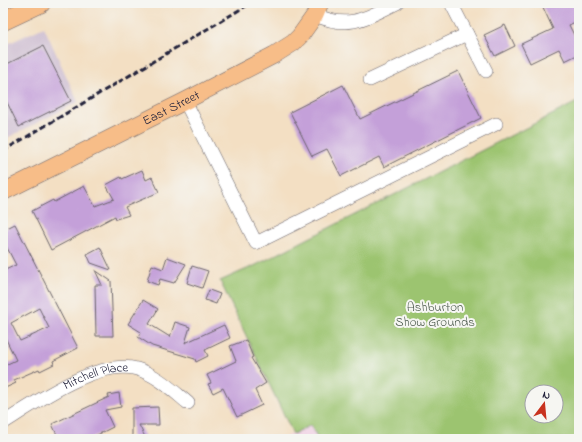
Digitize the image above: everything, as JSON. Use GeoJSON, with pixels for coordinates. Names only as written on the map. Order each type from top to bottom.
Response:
{"type":"FeatureCollection","features":[{"type":"Feature","properties":{"kind":"highway"},"geometry":{"type":"LineString","coordinates":[[3,21],[40,3]]}},
{"type":"Feature","properties":{"kind":"main road","name":"East Street"},"geometry":{"type":"LineString","coordinates":[[3,192],[185,101],[283,49],[300,36],[318,9]]}},
{"type":"Feature","properties":{"kind":"street"},"geometry":{"type":"LineString","coordinates":[[318,9],[328,20],[349,22],[372,16],[398,3]]}},
{"type":"Feature","properties":{"kind":"street"},"geometry":{"type":"LineString","coordinates":[[451,3],[486,71]]}},
{"type":"Feature","properties":{"kind":"street"},"geometry":{"type":"LineString","coordinates":[[370,80],[467,34]]}},
{"type":"Feature","properties":{"kind":"street"},"geometry":{"type":"LineString","coordinates":[[185,101],[256,243],[496,124]]}},
{"type":"Feature","properties":{"kind":"street","name":"Mitchell Place"},"geometry":{"type":"LineString","coordinates":[[3,424],[41,399],[79,379],[99,371],[121,368],[135,369],[159,380],[188,403]]}},
{"type":"Feature","properties":{"kind":"shaded area"},"geometry":{"type":"Polygon","coordinates":[[[44,27],[78,102],[3,140],[3,46],[44,27]]]}},
{"type":"Feature","properties":{"kind":"shaded area"},"geometry":{"type":"Polygon","coordinates":[[[311,425],[318,439],[282,439],[311,425]]]}},
{"type":"Feature","properties":{"kind":"green space","name":"Ashburton Show Grounds"},"geometry":{"type":"Polygon","coordinates":[[[579,101],[579,439],[318,439],[311,425],[293,434],[220,281],[256,265],[579,101]]]}},
{"type":"Feature","properties":{"kind":"building"},"geometry":{"type":"Polygon","coordinates":[[[541,3],[579,3],[579,20],[569,25],[579,45],[579,54],[565,61],[559,49],[530,63],[521,44],[553,29],[541,3]]]}},
{"type":"Feature","properties":{"kind":"building"},"geometry":{"type":"Polygon","coordinates":[[[505,25],[515,46],[495,56],[484,35],[505,25]]]}},
{"type":"Feature","properties":{"kind":"building"},"geometry":{"type":"Polygon","coordinates":[[[43,46],[71,101],[19,127],[3,94],[3,66],[43,46]]]}},
{"type":"Feature","properties":{"kind":"building"},"geometry":{"type":"Polygon","coordinates":[[[458,71],[481,118],[384,167],[379,157],[341,176],[327,149],[312,156],[290,112],[343,85],[360,119],[458,71]]]}},
{"type":"Feature","properties":{"kind":"building"},"geometry":{"type":"Polygon","coordinates":[[[142,170],[146,180],[152,177],[159,192],[125,207],[129,215],[116,219],[115,216],[51,250],[32,211],[53,200],[54,202],[84,186],[95,206],[114,199],[106,185],[121,177],[122,179],[142,170]]]}},
{"type":"Feature","properties":{"kind":"building"},"geometry":{"type":"Polygon","coordinates":[[[15,224],[78,348],[53,361],[54,364],[40,371],[39,369],[14,380],[16,383],[3,389],[3,366],[16,360],[3,333],[3,271],[16,265],[3,240],[3,230],[15,224]],[[39,308],[11,323],[20,341],[49,328],[39,308]]]}},
{"type":"Feature","properties":{"kind":"building"},"geometry":{"type":"Polygon","coordinates":[[[100,247],[111,270],[91,263],[87,254],[100,247]]]}},
{"type":"Feature","properties":{"kind":"building"},"geometry":{"type":"Polygon","coordinates":[[[167,257],[186,264],[174,283],[160,279],[158,285],[147,281],[152,265],[163,269],[167,257]]]}},
{"type":"Feature","properties":{"kind":"building"},"geometry":{"type":"Polygon","coordinates":[[[192,266],[208,271],[202,288],[187,283],[192,266]]]}},
{"type":"Feature","properties":{"kind":"building"},"geometry":{"type":"Polygon","coordinates":[[[95,270],[111,281],[113,336],[96,336],[95,285],[102,285],[95,270]]]}},
{"type":"Feature","properties":{"kind":"building"},"geometry":{"type":"Polygon","coordinates":[[[209,290],[220,294],[216,304],[205,300],[209,290]]]}},
{"type":"Feature","properties":{"kind":"building"},"geometry":{"type":"Polygon","coordinates":[[[143,300],[158,309],[149,324],[170,337],[175,322],[190,327],[185,343],[224,325],[230,338],[205,350],[208,356],[196,362],[195,359],[152,346],[138,337],[141,332],[128,324],[143,300]]]}},
{"type":"Feature","properties":{"kind":"building"},"geometry":{"type":"Polygon","coordinates":[[[246,340],[253,357],[251,358],[266,383],[255,390],[262,405],[237,417],[223,388],[213,393],[208,384],[211,383],[207,375],[236,361],[230,346],[246,340]]]}},
{"type":"Feature","properties":{"kind":"building"},"geometry":{"type":"Polygon","coordinates":[[[119,393],[121,407],[105,410],[113,427],[89,439],[59,439],[52,424],[109,397],[108,395],[119,393]]]}},
{"type":"Feature","properties":{"kind":"building"},"geometry":{"type":"Polygon","coordinates":[[[158,407],[159,425],[139,425],[146,439],[132,439],[132,408],[158,407]]]}},
{"type":"Feature","properties":{"kind":"railway"},"geometry":{"type":"LineString","coordinates":[[3,151],[251,3]]}}]}
